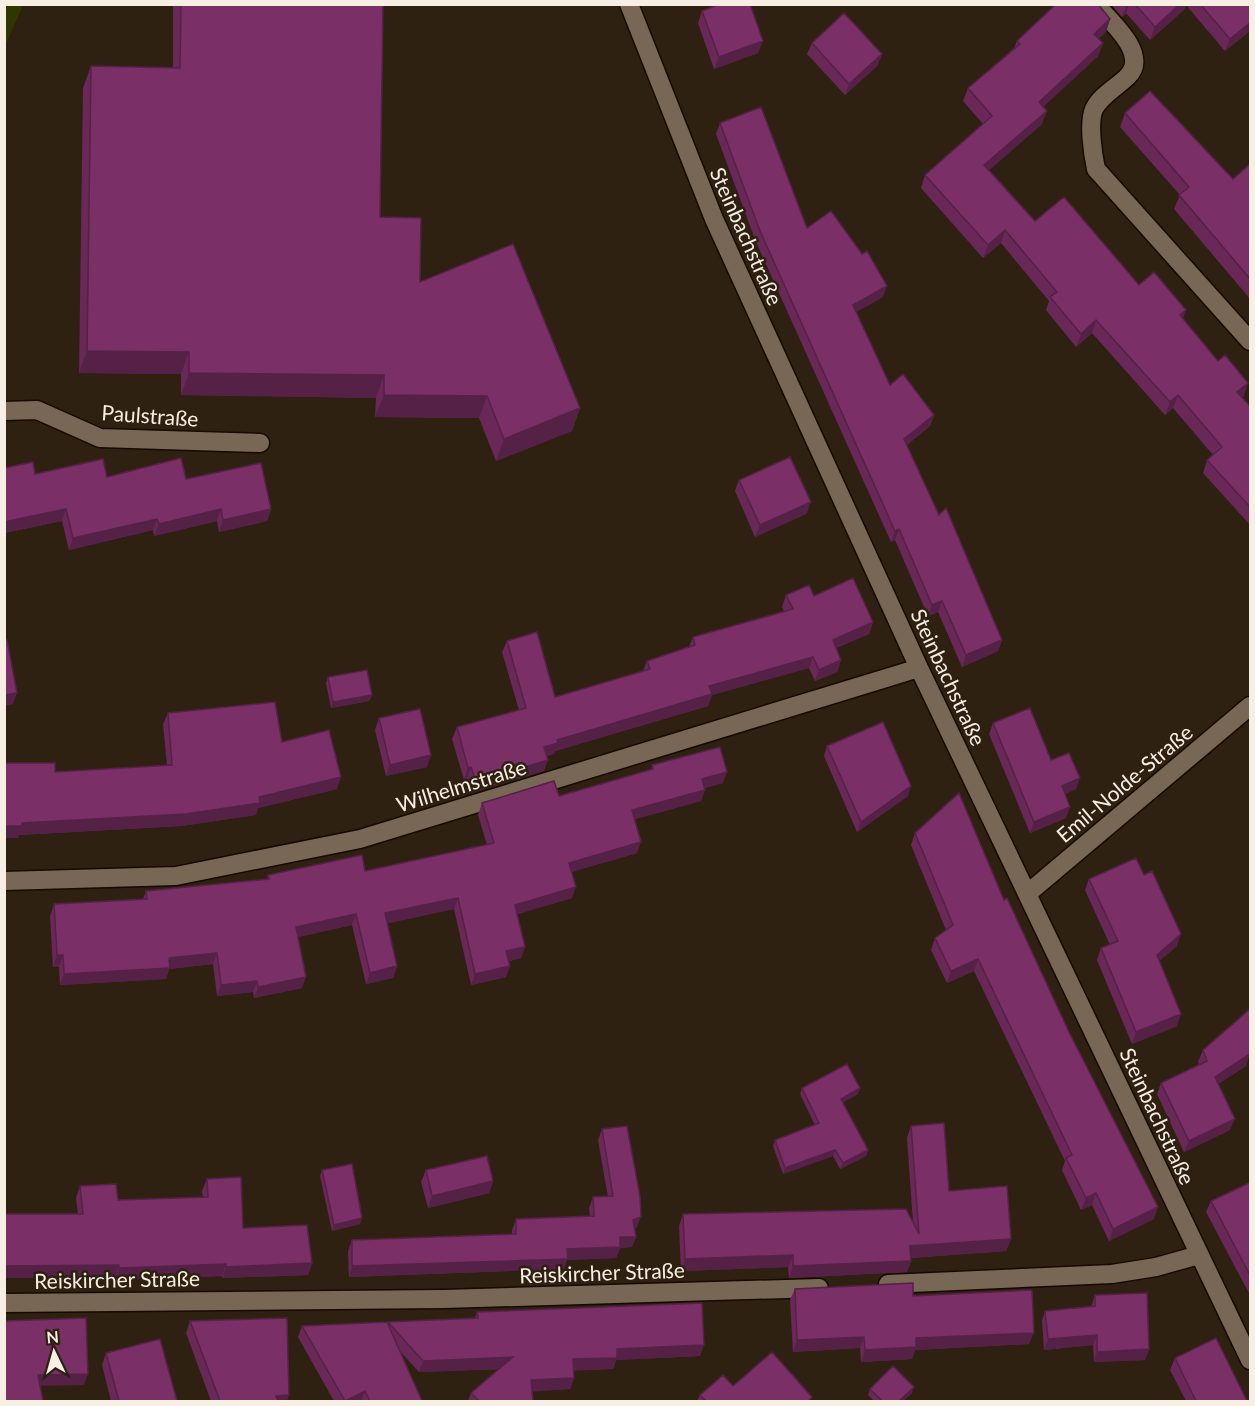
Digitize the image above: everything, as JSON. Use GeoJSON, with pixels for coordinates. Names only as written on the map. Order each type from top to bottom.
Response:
{"type":"FeatureCollection","features":[{"type":"Feature","properties":{"kind":"street","name":"Steinbachstraße"},"geometry":{"type":"LineString","coordinates":[[628,4],[714,219],[919,668],[1251,1360]]}},
{"type":"Feature","properties":{"kind":"street"},"geometry":{"type":"LineString","coordinates":[[1095,4],[1131,42],[1134,60],[1130,75],[1109,92],[1094,110],[1092,147],[1096,169],[1251,341]]}},
{"type":"Feature","properties":{"kind":"street","name":"Paulstraße"},"geometry":{"type":"LineString","coordinates":[[4,411],[37,410],[100,438],[260,443]]}},
{"type":"Feature","properties":{"kind":"street","name":"Wilhelmstraße"},"geometry":{"type":"LineString","coordinates":[[4,881],[176,876],[360,839],[919,668]]}},
{"type":"Feature","properties":{"kind":"street","name":"Emil-Nolde-Straße"},"geometry":{"type":"LineString","coordinates":[[1027,894],[1251,706]]}},
{"type":"Feature","properties":{"kind":"street"},"geometry":{"type":"LineString","coordinates":[[876,1285],[1112,1274],[1156,1267],[1199,1255]]}},
{"type":"Feature","properties":{"kind":"street","name":"Reiskircher Straße"},"geometry":{"type":"LineString","coordinates":[[4,1303],[444,1299],[840,1287]]}},
{"type":"Feature","properties":{"kind":"green space"},"geometry":{"type":"Polygon","coordinates":[[[4,5],[23,5],[5,46],[4,5]]]}},
{"type":"Feature","properties":{"kind":"building"},"geometry":{"type":"Polygon","coordinates":[[[181,4],[383,4],[380,217],[421,218],[420,282],[513,244],[580,408],[504,439],[487,396],[384,395],[384,375],[189,373],[189,352],[87,351],[91,66],[180,68],[181,4]]]}},
{"type":"Feature","properties":{"kind":"building"},"geometry":{"type":"Polygon","coordinates":[[[720,4],[750,4],[763,41],[719,57],[702,11],[720,4]]]}},
{"type":"Feature","properties":{"kind":"building"},"geometry":{"type":"Polygon","coordinates":[[[1056,4],[1098,4],[1110,19],[1094,34],[1103,43],[1039,102],[1047,111],[984,165],[1035,221],[1064,197],[1139,285],[1154,272],[1186,310],[1180,315],[1218,361],[1225,355],[1248,383],[1237,392],[1251,407],[1251,508],[1207,460],[1222,447],[1178,395],[1170,402],[1096,320],[1081,334],[1050,297],[1057,292],[1005,230],[988,245],[925,175],[992,116],[968,88],[1020,44],[1017,41],[1056,4]]]}},
{"type":"Feature","properties":{"kind":"building"},"geometry":{"type":"Polygon","coordinates":[[[1135,4],[1180,4],[1155,27],[1135,4]]]}},
{"type":"Feature","properties":{"kind":"building"},"geometry":{"type":"Polygon","coordinates":[[[1200,4],[1251,4],[1251,22],[1230,39],[1200,4]]]}},
{"type":"Feature","properties":{"kind":"building"},"geometry":{"type":"Polygon","coordinates":[[[844,13],[882,54],[849,84],[812,43],[844,13]]]}},
{"type":"Feature","properties":{"kind":"building"},"geometry":{"type":"Polygon","coordinates":[[[1150,91],[1233,179],[1251,163],[1251,280],[1179,195],[1189,187],[1125,113],[1150,91]]]}},
{"type":"Feature","properties":{"kind":"building"},"geometry":{"type":"Polygon","coordinates":[[[761,107],[807,228],[831,211],[862,254],[867,251],[887,286],[853,305],[890,385],[903,374],[934,415],[904,439],[939,515],[946,508],[1002,640],[966,655],[942,601],[932,605],[899,529],[895,531],[760,231],[720,123],[761,107]]]}},
{"type":"Feature","properties":{"kind":"building"},"geometry":{"type":"Polygon","coordinates":[[[790,457],[811,502],[760,525],[739,480],[790,457]]]}},
{"type":"Feature","properties":{"kind":"building"},"geometry":{"type":"Polygon","coordinates":[[[181,458],[186,479],[261,463],[271,509],[223,520],[221,509],[159,524],[157,519],[73,538],[66,509],[4,522],[4,468],[33,462],[35,474],[103,459],[107,477],[181,458]]]}},
{"type":"Feature","properties":{"kind":"building"},"geometry":{"type":"Polygon","coordinates":[[[853,578],[873,622],[833,640],[841,660],[819,670],[813,657],[709,686],[712,694],[557,740],[558,743],[544,747],[548,760],[476,782],[471,767],[468,768],[457,727],[526,708],[507,641],[537,632],[555,697],[650,669],[647,661],[695,645],[693,637],[793,609],[786,595],[809,585],[814,596],[853,578]]]}},
{"type":"Feature","properties":{"kind":"building"},"geometry":{"type":"Polygon","coordinates":[[[7,640],[17,693],[4,695],[4,641],[7,640]]]}},
{"type":"Feature","properties":{"kind":"building"},"geometry":{"type":"Polygon","coordinates":[[[367,670],[372,695],[333,702],[328,677],[367,670]]]}},
{"type":"Feature","properties":{"kind":"building"},"geometry":{"type":"Polygon","coordinates":[[[275,702],[282,742],[329,730],[341,777],[259,797],[260,803],[186,814],[22,823],[22,826],[4,826],[4,763],[55,763],[55,772],[172,765],[168,713],[275,702]]]}},
{"type":"Feature","properties":{"kind":"building"},"geometry":{"type":"Polygon","coordinates":[[[1030,708],[1051,760],[1069,753],[1080,778],[1062,786],[1070,807],[1034,822],[993,723],[1030,708]]]}},
{"type":"Feature","properties":{"kind":"building"},"geometry":{"type":"Polygon","coordinates":[[[420,709],[431,755],[390,765],[379,718],[420,709]]]}},
{"type":"Feature","properties":{"kind":"building"},"geometry":{"type":"Polygon","coordinates":[[[883,722],[911,786],[861,822],[827,746],[883,722]]]}},
{"type":"Feature","properties":{"kind":"building"},"geometry":{"type":"Polygon","coordinates":[[[720,747],[727,772],[702,779],[705,790],[632,810],[641,842],[569,863],[576,887],[515,905],[525,947],[506,951],[510,966],[475,974],[458,898],[385,913],[397,966],[370,973],[356,914],[296,927],[306,977],[258,987],[257,981],[221,985],[217,953],[169,958],[170,968],[64,974],[63,955],[57,955],[54,904],[147,899],[146,891],[269,879],[268,875],[362,855],[365,871],[494,843],[482,803],[554,781],[559,796],[653,769],[652,765],[720,747]]]}},
{"type":"Feature","properties":{"kind":"building"},"geometry":{"type":"Polygon","coordinates":[[[959,793],[1004,900],[1007,898],[1069,1032],[1158,1207],[1113,1229],[1096,1193],[1086,1198],[1066,1158],[1072,1155],[978,959],[951,971],[935,938],[953,925],[915,833],[959,793]]]}},
{"type":"Feature","properties":{"kind":"building"},"geometry":{"type":"Polygon","coordinates":[[[1136,858],[1144,875],[1152,871],[1181,934],[1157,955],[1181,1014],[1136,1032],[1101,948],[1118,941],[1089,879],[1136,858]]]}},
{"type":"Feature","properties":{"kind":"building"},"geometry":{"type":"Polygon","coordinates":[[[1251,1008],[1250,1054],[1215,1077],[1235,1119],[1189,1141],[1161,1083],[1207,1061],[1203,1050],[1251,1008]]]}},
{"type":"Feature","properties":{"kind":"building"},"geometry":{"type":"Polygon","coordinates":[[[847,1064],[860,1088],[841,1099],[868,1150],[843,1163],[835,1150],[785,1168],[775,1140],[819,1123],[802,1088],[847,1064]]]}},
{"type":"Feature","properties":{"kind":"building"},"geometry":{"type":"Polygon","coordinates":[[[944,1123],[949,1191],[1007,1186],[1011,1239],[910,1246],[911,1261],[793,1266],[793,1255],[685,1259],[683,1214],[906,1209],[919,1234],[911,1126],[944,1123]]]}},
{"type":"Feature","properties":{"kind":"building"},"geometry":{"type":"Polygon","coordinates":[[[627,1126],[640,1196],[641,1217],[633,1220],[636,1237],[620,1237],[620,1247],[567,1249],[568,1259],[352,1266],[352,1240],[516,1234],[516,1219],[594,1216],[593,1197],[613,1196],[602,1129],[627,1126]]]}},
{"type":"Feature","properties":{"kind":"building"},"geometry":{"type":"Polygon","coordinates":[[[487,1156],[493,1181],[432,1196],[426,1170],[487,1156]]]}},
{"type":"Feature","properties":{"kind":"building"},"geometry":{"type":"Polygon","coordinates":[[[352,1164],[362,1218],[334,1225],[322,1170],[352,1164]]]}},
{"type":"Feature","properties":{"kind":"building"},"geometry":{"type":"Polygon","coordinates":[[[241,1177],[243,1228],[307,1225],[312,1263],[226,1267],[226,1264],[119,1268],[119,1265],[4,1266],[4,1214],[83,1214],[80,1186],[116,1184],[118,1200],[208,1197],[207,1179],[241,1177]]]}},
{"type":"Feature","properties":{"kind":"building"},"geometry":{"type":"Polygon","coordinates":[[[1251,1182],[1251,1277],[1211,1201],[1251,1182]]]}},
{"type":"Feature","properties":{"kind":"building"},"geometry":{"type":"Polygon","coordinates":[[[913,1283],[913,1296],[1032,1290],[1034,1333],[916,1338],[916,1347],[865,1350],[864,1337],[797,1340],[795,1289],[913,1283]]]}},
{"type":"Feature","properties":{"kind":"building"},"geometry":{"type":"Polygon","coordinates":[[[1147,1293],[1149,1349],[1097,1352],[1097,1335],[1048,1339],[1045,1311],[1095,1306],[1095,1295],[1147,1293]]]}},
{"type":"Feature","properties":{"kind":"building"},"geometry":{"type":"Polygon","coordinates":[[[702,1303],[704,1345],[617,1349],[617,1358],[573,1359],[574,1378],[531,1380],[533,1401],[479,1401],[471,1393],[513,1357],[423,1361],[388,1322],[478,1318],[477,1312],[702,1303]]]}},
{"type":"Feature","properties":{"kind":"building"},"geometry":{"type":"Polygon","coordinates":[[[86,1318],[88,1374],[38,1375],[43,1401],[4,1401],[4,1321],[86,1318]]]}},
{"type":"Feature","properties":{"kind":"building"},"geometry":{"type":"Polygon","coordinates":[[[287,1318],[289,1395],[276,1396],[278,1401],[220,1401],[190,1321],[287,1318]]]}},
{"type":"Feature","properties":{"kind":"building"},"geometry":{"type":"Polygon","coordinates":[[[387,1322],[422,1401],[370,1401],[365,1391],[345,1401],[302,1326],[387,1322]]]}},
{"type":"Feature","properties":{"kind":"building"},"geometry":{"type":"Polygon","coordinates":[[[1216,1338],[1247,1401],[1196,1401],[1175,1358],[1216,1338]]]}},
{"type":"Feature","properties":{"kind":"building"},"geometry":{"type":"Polygon","coordinates":[[[160,1339],[177,1401],[119,1401],[106,1353],[160,1339]]]}},
{"type":"Feature","properties":{"kind":"building"},"geometry":{"type":"Polygon","coordinates":[[[772,1352],[812,1397],[808,1401],[706,1401],[700,1395],[723,1375],[733,1386],[772,1352]]]}},
{"type":"Feature","properties":{"kind":"building"},"geometry":{"type":"Polygon","coordinates":[[[893,1366],[914,1387],[899,1401],[882,1401],[870,1389],[893,1366]]]}}]}
